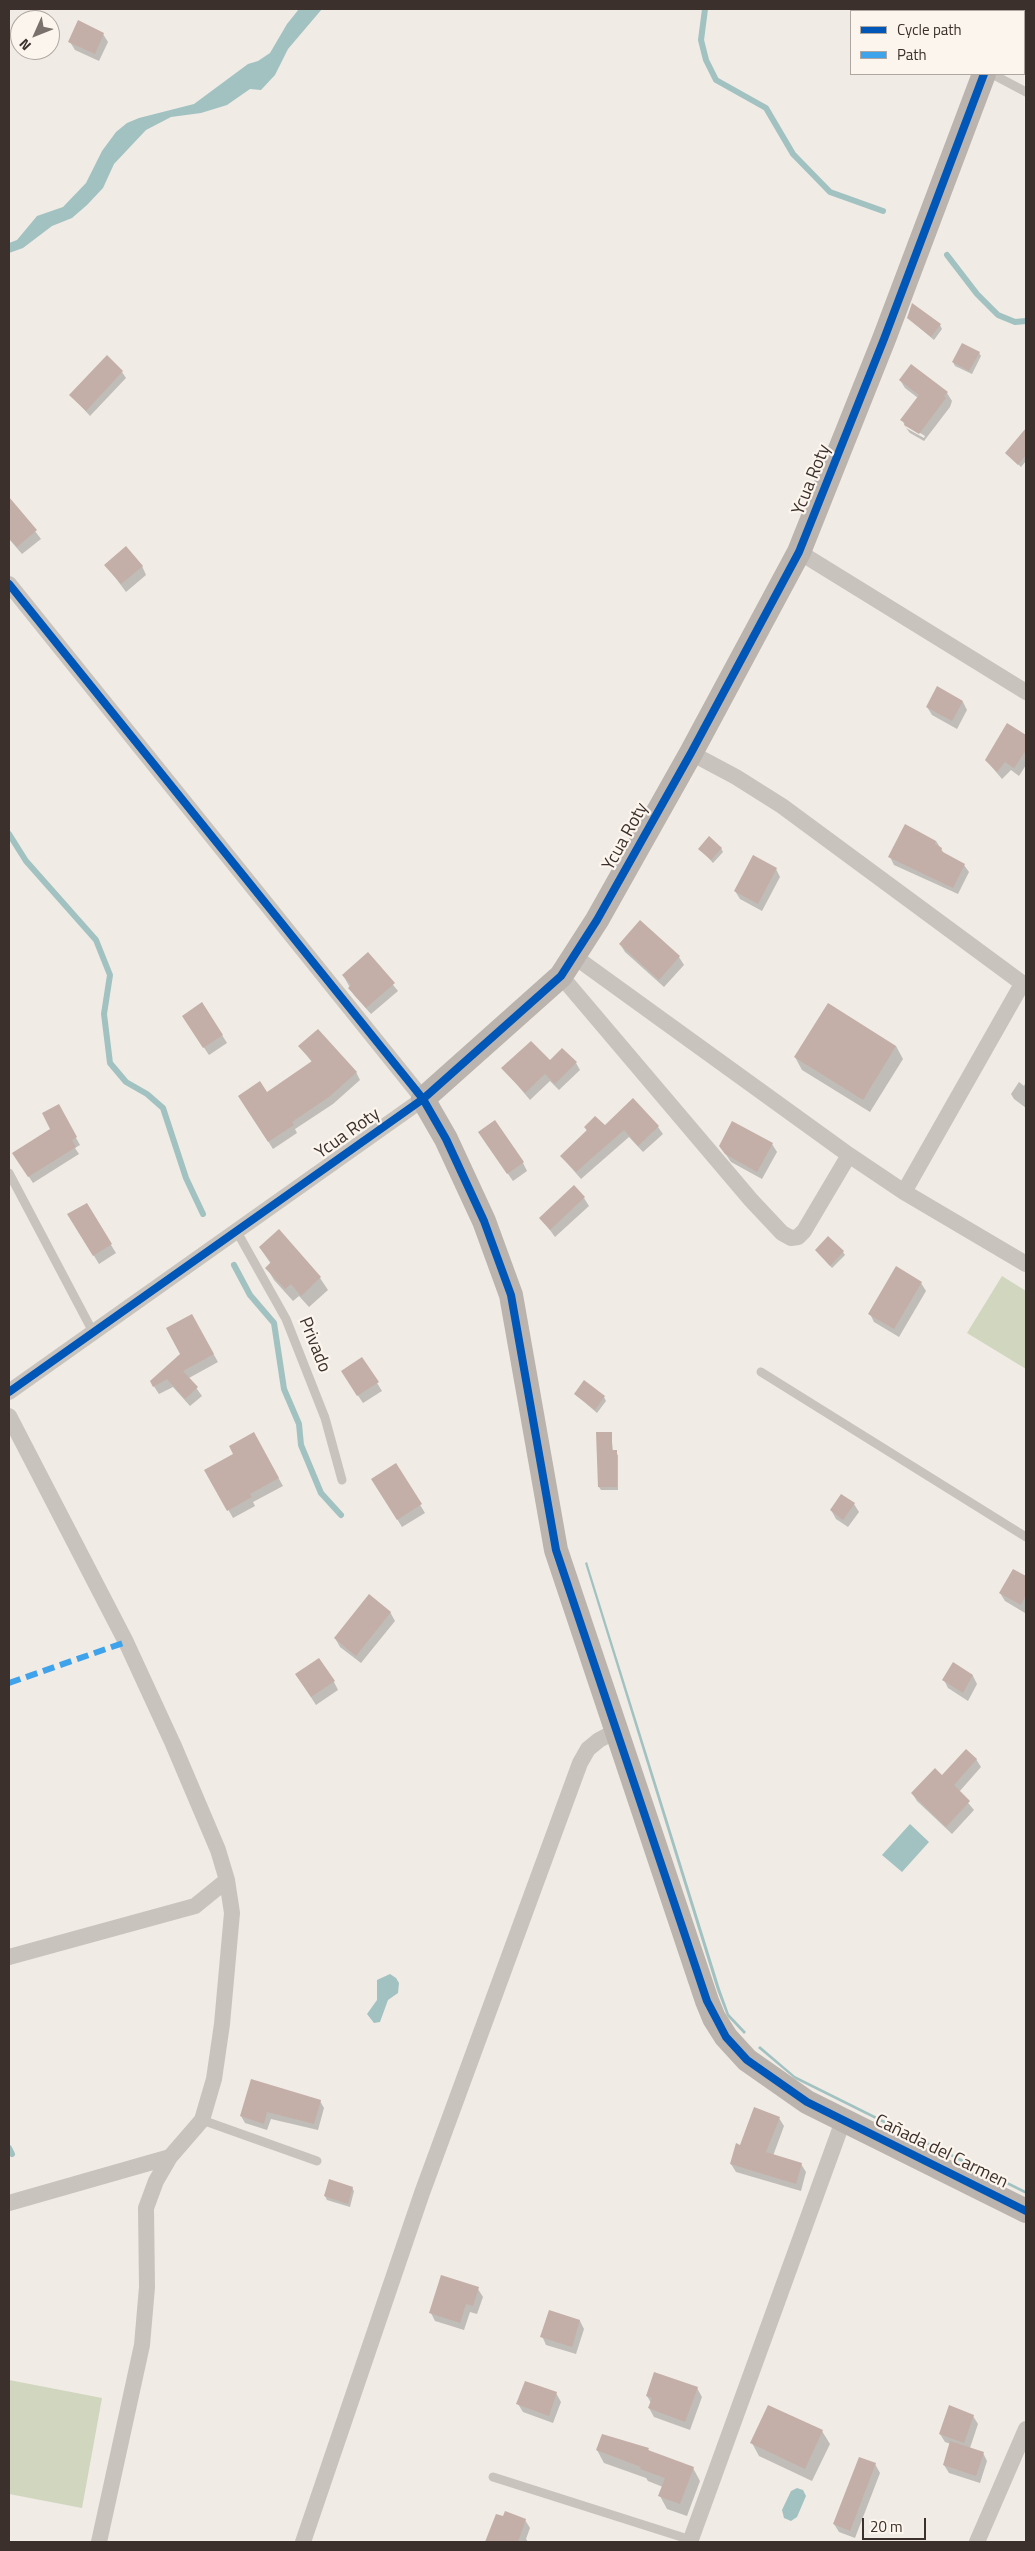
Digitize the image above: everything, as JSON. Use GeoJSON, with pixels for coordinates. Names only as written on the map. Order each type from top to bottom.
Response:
{"type":"FeatureCollection","features":[{"type":"Feature","properties":{"kind":"street","name":"Ycua Roty"},"geometry":{"type":"LineString","coordinates":[[9,1392],[424,1099],[561,976],[575,957],[691,753],[799,552],[884,339],[984,75]]}},
{"type":"Feature","properties":{"kind":"street"},"geometry":{"type":"LineString","coordinates":[[799,552],[1026,692]]}},
{"type":"Feature","properties":{"kind":"street"},"geometry":{"type":"LineString","coordinates":[[9,584],[424,1099]]}},
{"type":"Feature","properties":{"kind":"street"},"geometry":{"type":"LineString","coordinates":[[691,753],[782,806],[1024,985],[904,1192]]}},
{"type":"Feature","properties":{"kind":"street"},"geometry":{"type":"LineString","coordinates":[[575,957],[849,1155],[904,1192],[1026,1264]]}},
{"type":"Feature","properties":{"kind":"street"},"geometry":{"type":"LineString","coordinates":[[561,976],[750,1200],[791,1238],[798,1237],[804,1231],[849,1155]]}},
{"type":"Feature","properties":{"kind":"street","name":"Cañada del Carmen"},"geometry":{"type":"LineString","coordinates":[[424,1099],[446,1139],[484,1221],[511,1295],[556,1550],[714,2018],[726,2037],[747,2060],[807,2102],[1026,2211]]}},
{"type":"Feature","properties":{"kind":"street"},"geometry":{"type":"LineString","coordinates":[[9,1416],[126,1642],[218,1850],[227,1880],[232,1914],[222,2024],[214,2079],[202,2120],[170,2156],[156,2181],[146,2208],[147,2287],[142,2345],[99,2542]]}},
{"type":"Feature","properties":{"kind":"street"},"geometry":{"type":"LineString","coordinates":[[303,2542],[422,2193],[580,1763],[588,1749],[599,1740],[616,1731]]}},
{"type":"Feature","properties":{"kind":"street"},"geometry":{"type":"LineString","coordinates":[[9,1958],[195,1906],[227,1880]]}},
{"type":"Feature","properties":{"kind":"street"},"geometry":{"type":"LineString","coordinates":[[690,2541],[843,2121]]}},
{"type":"Feature","properties":{"kind":"street"},"geometry":{"type":"LineString","coordinates":[[9,2203],[170,2156]]}},
{"type":"Feature","properties":{"kind":"street"},"geometry":{"type":"LineString","coordinates":[[977,2542],[1026,2429]]}},
{"type":"Feature","properties":{"kind":"lane"},"geometry":{"type":"LineString","coordinates":[[994,75],[1026,92]]}},
{"type":"Feature","properties":{"kind":"lane"},"geometry":{"type":"LineString","coordinates":[[9,1173],[92,1332]]}},
{"type":"Feature","properties":{"kind":"lane","name":"Privado"},"geometry":{"type":"LineString","coordinates":[[236,1230],[286,1319],[325,1418],[342,1480]]}},
{"type":"Feature","properties":{"kind":"lane"},"geometry":{"type":"LineString","coordinates":[[761,1372],[1026,1537]]}},
{"type":"Feature","properties":{"kind":"lane"},"geometry":{"type":"LineString","coordinates":[[202,2120],[316,2161]]}},
{"type":"Feature","properties":{"kind":"lane"},"geometry":{"type":"LineString","coordinates":[[493,2477],[690,2541]]}},
{"type":"Feature","properties":{"kind":"green space"},"geometry":{"type":"Polygon","coordinates":[[[1002,1276],[1026,1291],[1026,1369],[967,1333],[1002,1276]]]}},
{"type":"Feature","properties":{"kind":"green space"},"geometry":{"type":"Polygon","coordinates":[[[9,2380],[102,2398],[82,2508],[9,2494],[9,2380]]]}},
{"type":"Feature","properties":{"kind":"water"},"geometry":{"type":"Polygon","coordinates":[[[299,9],[322,9],[288,49],[275,75],[261,90],[250,89],[227,105],[201,113],[171,117],[146,130],[114,164],[103,188],[87,205],[72,218],[52,226],[23,248],[9,253],[9,243],[17,240],[37,216],[63,207],[86,183],[102,151],[116,132],[127,123],[139,118],[194,104],[248,64],[258,61],[270,53],[287,24],[299,9]]]}},
{"type":"Feature","properties":{"kind":"water"},"geometry":{"type":"Polygon","coordinates":[[[587,1562],[720,1989],[729,2014],[746,2032],[744,2034],[727,2016],[717,1990],[585,1563],[587,1562]]]}},
{"type":"Feature","properties":{"kind":"water"},"geometry":{"type":"Polygon","coordinates":[[[910,1824],[929,1842],[902,1872],[882,1855],[910,1824]]]}},
{"type":"Feature","properties":{"kind":"water"},"geometry":{"type":"Polygon","coordinates":[[[390,1974],[399,1983],[398,1993],[388,2000],[380,2022],[374,2023],[367,2014],[377,2000],[377,1980],[390,1974]]]}},
{"type":"Feature","properties":{"kind":"water"},"geometry":{"type":"Polygon","coordinates":[[[760,2046],[795,2076],[1026,2191],[1026,2194],[795,2079],[758,2048],[760,2046]]]}},
{"type":"Feature","properties":{"kind":"water"},"geometry":{"type":"Polygon","coordinates":[[[797,2488],[803,2490],[806,2496],[797,2517],[791,2521],[784,2518],[782,2510],[791,2491],[797,2488]]]}},
{"type":"Feature","properties":{"kind":"building"},"geometry":{"type":"Polygon","coordinates":[[[78,20],[104,33],[95,54],[68,42],[78,20]]]}},
{"type":"Feature","properties":{"kind":"building"},"geometry":{"type":"Polygon","coordinates":[[[912,303],[941,324],[931,337],[907,318],[912,303]]]}},
{"type":"Feature","properties":{"kind":"building"},"geometry":{"type":"Polygon","coordinates":[[[962,343],[980,352],[969,371],[952,362],[962,343]]]}},
{"type":"Feature","properties":{"kind":"building"},"geometry":{"type":"Polygon","coordinates":[[[107,355],[123,371],[86,411],[69,395],[107,355]]]}},
{"type":"Feature","properties":{"kind":"building"},"geometry":{"type":"Polygon","coordinates":[[[911,364],[948,392],[944,396],[946,398],[919,434],[904,425],[905,423],[900,420],[919,395],[899,380],[911,364]]]}},
{"type":"Feature","properties":{"kind":"building"},"geometry":{"type":"Polygon","coordinates":[[[1026,428],[1026,455],[1018,465],[1005,453],[1026,428]]]}},
{"type":"Feature","properties":{"kind":"building"},"geometry":{"type":"Polygon","coordinates":[[[9,497],[37,530],[17,547],[9,538],[9,497]]]}},
{"type":"Feature","properties":{"kind":"building"},"geometry":{"type":"Polygon","coordinates":[[[126,546],[143,566],[121,584],[104,565],[126,546]]]}},
{"type":"Feature","properties":{"kind":"building"},"geometry":{"type":"Polygon","coordinates":[[[937,686],[963,701],[952,721],[926,707],[937,686]]]}},
{"type":"Feature","properties":{"kind":"building"},"geometry":{"type":"Polygon","coordinates":[[[1007,723],[1026,735],[1026,750],[1014,768],[1005,762],[997,772],[985,760],[1007,723]]]}},
{"type":"Feature","properties":{"kind":"building"},"geometry":{"type":"Polygon","coordinates":[[[905,824],[936,841],[935,844],[942,848],[941,851],[965,864],[953,888],[888,857],[905,824]]]}},
{"type":"Feature","properties":{"kind":"building"},"geometry":{"type":"Polygon","coordinates":[[[709,836],[722,848],[711,860],[698,849],[709,836]]]}},
{"type":"Feature","properties":{"kind":"building"},"geometry":{"type":"Polygon","coordinates":[[[753,855],[777,868],[758,904],[734,891],[753,855]]]}},
{"type":"Feature","properties":{"kind":"building"},"geometry":{"type":"Polygon","coordinates":[[[640,920],[680,956],[659,980],[619,944],[640,920]]]}},
{"type":"Feature","properties":{"kind":"building"},"geometry":{"type":"Polygon","coordinates":[[[368,952],[395,983],[366,1008],[348,988],[351,985],[342,975],[368,952]]]}},
{"type":"Feature","properties":{"kind":"building"},"geometry":{"type":"Polygon","coordinates":[[[202,1002],[223,1035],[203,1048],[182,1016],[202,1002]]]}},
{"type":"Feature","properties":{"kind":"building"},"geometry":{"type":"Polygon","coordinates":[[[828,1003],[896,1046],[863,1100],[794,1057],[828,1003]]]}},
{"type":"Feature","properties":{"kind":"building"},"geometry":{"type":"Polygon","coordinates":[[[318,1029],[357,1072],[329,1097],[292,1122],[294,1125],[268,1142],[238,1096],[260,1081],[267,1092],[312,1061],[298,1046],[318,1029]]]}},
{"type":"Feature","properties":{"kind":"building"},"geometry":{"type":"Polygon","coordinates":[[[531,1041],[550,1060],[562,1048],[577,1062],[555,1084],[545,1074],[525,1093],[501,1068],[531,1041]]]}},
{"type":"Feature","properties":{"kind":"building"},"geometry":{"type":"Polygon","coordinates":[[[633,1098],[659,1126],[638,1146],[624,1130],[576,1172],[560,1156],[587,1130],[584,1127],[595,1116],[605,1125],[633,1098]]]}},
{"type":"Feature","properties":{"kind":"building"},"geometry":{"type":"Polygon","coordinates":[[[59,1104],[77,1137],[72,1140],[76,1147],[28,1177],[12,1153],[50,1129],[42,1113],[59,1104]]]}},
{"type":"Feature","properties":{"kind":"building"},"geometry":{"type":"Polygon","coordinates":[[[495,1120],[524,1162],[507,1174],[478,1132],[495,1120]]]}},
{"type":"Feature","properties":{"kind":"building"},"geometry":{"type":"Polygon","coordinates":[[[732,1121],[773,1143],[757,1172],[725,1154],[719,1146],[732,1121]]]}},
{"type":"Feature","properties":{"kind":"building"},"geometry":{"type":"Polygon","coordinates":[[[574,1185],[585,1197],[550,1230],[539,1218],[574,1185]]]}},
{"type":"Feature","properties":{"kind":"building"},"geometry":{"type":"Polygon","coordinates":[[[87,1203],[112,1244],[93,1256],[67,1214],[87,1203]]]}},
{"type":"Feature","properties":{"kind":"building"},"geometry":{"type":"Polygon","coordinates":[[[279,1229],[321,1277],[301,1296],[291,1284],[285,1289],[265,1268],[271,1262],[259,1247],[279,1229]]]}},
{"type":"Feature","properties":{"kind":"building"},"geometry":{"type":"Polygon","coordinates":[[[828,1236],[844,1251],[830,1266],[815,1250],[828,1236]]]}},
{"type":"Feature","properties":{"kind":"building"},"geometry":{"type":"Polygon","coordinates":[[[896,1266],[922,1282],[894,1329],[868,1314],[896,1266]]]}},
{"type":"Feature","properties":{"kind":"building"},"geometry":{"type":"Polygon","coordinates":[[[192,1314],[214,1354],[183,1371],[198,1387],[185,1399],[167,1379],[153,1387],[150,1381],[180,1354],[166,1328],[192,1314]]]}},
{"type":"Feature","properties":{"kind":"building"},"geometry":{"type":"Polygon","coordinates":[[[362,1357],[379,1382],[357,1396],[341,1371],[362,1357]]]}},
{"type":"Feature","properties":{"kind":"building"},"geometry":{"type":"Polygon","coordinates":[[[584,1380],[605,1396],[595,1410],[574,1394],[584,1380]]]}},
{"type":"Feature","properties":{"kind":"building"},"geometry":{"type":"Polygon","coordinates":[[[254,1432],[279,1478],[250,1494],[252,1497],[227,1511],[204,1470],[233,1454],[229,1446],[254,1432]]]}},
{"type":"Feature","properties":{"kind":"building"},"geometry":{"type":"Polygon","coordinates":[[[596,1432],[612,1432],[612,1450],[617,1450],[617,1487],[598,1487],[596,1432]]]}},
{"type":"Feature","properties":{"kind":"building"},"geometry":{"type":"Polygon","coordinates":[[[396,1463],[422,1504],[397,1520],[371,1479],[396,1463]]]}},
{"type":"Feature","properties":{"kind":"building"},"geometry":{"type":"Polygon","coordinates":[[[841,1494],[855,1503],[843,1520],[830,1510],[841,1494]]]}},
{"type":"Feature","properties":{"kind":"building"},"geometry":{"type":"Polygon","coordinates":[[[1013,1569],[1026,1576],[1026,1595],[1021,1605],[999,1593],[1013,1569]]]}},
{"type":"Feature","properties":{"kind":"building"},"geometry":{"type":"Polygon","coordinates":[[[369,1594],[391,1612],[356,1656],[334,1638],[369,1594]]]}},
{"type":"Feature","properties":{"kind":"building"},"geometry":{"type":"Polygon","coordinates":[[[319,1658],[335,1681],[311,1697],[295,1674],[319,1658]]]}},
{"type":"Feature","properties":{"kind":"building"},"geometry":{"type":"Polygon","coordinates":[[[953,1662],[973,1675],[963,1693],[942,1680],[953,1662]]]}},
{"type":"Feature","properties":{"kind":"building"},"geometry":{"type":"Polygon","coordinates":[[[966,1749],[977,1759],[954,1785],[970,1801],[946,1827],[911,1793],[935,1768],[942,1775],[966,1749]]]}},
{"type":"Feature","properties":{"kind":"building"},"geometry":{"type":"Polygon","coordinates":[[[251,2079],[321,2100],[314,2124],[267,2112],[264,2124],[240,2116],[251,2079]]]}},
{"type":"Feature","properties":{"kind":"building"},"geometry":{"type":"Polygon","coordinates":[[[754,2107],[780,2117],[766,2152],[802,2163],[796,2184],[730,2164],[736,2143],[740,2145],[754,2107]]]}},
{"type":"Feature","properties":{"kind":"building"},"geometry":{"type":"Polygon","coordinates":[[[329,2179],[353,2187],[348,2204],[324,2196],[329,2179]]]}},
{"type":"Feature","properties":{"kind":"building"},"geometry":{"type":"Polygon","coordinates":[[[441,2275],[479,2287],[473,2306],[466,2304],[460,2323],[429,2313],[441,2275]]]}},
{"type":"Feature","properties":{"kind":"building"},"geometry":{"type":"Polygon","coordinates":[[[549,2310],[580,2320],[572,2347],[540,2337],[549,2310]]]}},
{"type":"Feature","properties":{"kind":"building"},"geometry":{"type":"Polygon","coordinates":[[[654,2372],[698,2387],[685,2422],[648,2408],[652,2398],[646,2396],[654,2372]]]}},
{"type":"Feature","properties":{"kind":"building"},"geometry":{"type":"Polygon","coordinates":[[[525,2381],[557,2392],[549,2416],[516,2404],[525,2381]]]}},
{"type":"Feature","properties":{"kind":"building"},"geometry":{"type":"Polygon","coordinates":[[[768,2405],[823,2430],[805,2469],[750,2443],[768,2405]]]}},
{"type":"Feature","properties":{"kind":"building"},"geometry":{"type":"Polygon","coordinates":[[[949,2405],[974,2415],[964,2443],[939,2434],[949,2405]]]}},
{"type":"Feature","properties":{"kind":"building"},"geometry":{"type":"Polygon","coordinates":[[[602,2434],[649,2448],[648,2450],[694,2467],[680,2504],[658,2496],[665,2478],[596,2450],[602,2434]]]}},
{"type":"Feature","properties":{"kind":"building"},"geometry":{"type":"Polygon","coordinates":[[[950,2441],[984,2452],[976,2476],[943,2465],[950,2441]]]}},
{"type":"Feature","properties":{"kind":"building"},"geometry":{"type":"Polygon","coordinates":[[[859,2457],[876,2463],[850,2531],[833,2524],[859,2457]]]}},
{"type":"Feature","properties":{"kind":"building"},"geometry":{"type":"Polygon","coordinates":[[[505,2511],[526,2519],[518,2542],[485,2542],[496,2514],[503,2516],[505,2511]]]}},
{"type":"Feature","properties":{"kind":"waterway"},"geometry":{"type":"LineString","coordinates":[[705,9],[701,40],[706,60],[716,80],[766,108],[793,154],[830,192],[883,211]]}},
{"type":"Feature","properties":{"kind":"waterway"},"geometry":{"type":"LineString","coordinates":[[947,255],[977,294],[998,315],[1015,322],[1026,321]]}},
{"type":"Feature","properties":{"kind":"waterway"},"geometry":{"type":"LineString","coordinates":[[9,834],[26,861],[96,940],[110,975],[104,1014],[110,1063],[126,1082],[147,1094],[163,1108],[186,1178],[203,1214]]}},
{"type":"Feature","properties":{"kind":"waterway"},"geometry":{"type":"LineString","coordinates":[[234,1265],[250,1295],[274,1323],[284,1389],[299,1424],[301,1445],[321,1493],[341,1515]]}},
{"type":"Feature","properties":{"kind":"waterway"},"geometry":{"type":"LineString","coordinates":[[9,2148],[12,2154]]}},
{"type":"Feature","properties":{"kind":"marked path"},"geometry":{"type":"LineString","coordinates":[[9,1683],[126,1642]]}},
{"type":"Feature","properties":{"kind":"cycle path"},"geometry":{"type":"LineString","coordinates":[[9,1392],[423,1099],[561,976],[597,920],[691,753],[799,552],[884,339],[984,75]]}},
{"type":"Feature","properties":{"kind":"cycle path"},"geometry":{"type":"LineString","coordinates":[[9,584],[423,1099],[446,1139],[484,1221],[511,1295],[556,1550],[707,2001],[726,2037],[747,2060],[807,2102],[1026,2211]]}}]}
